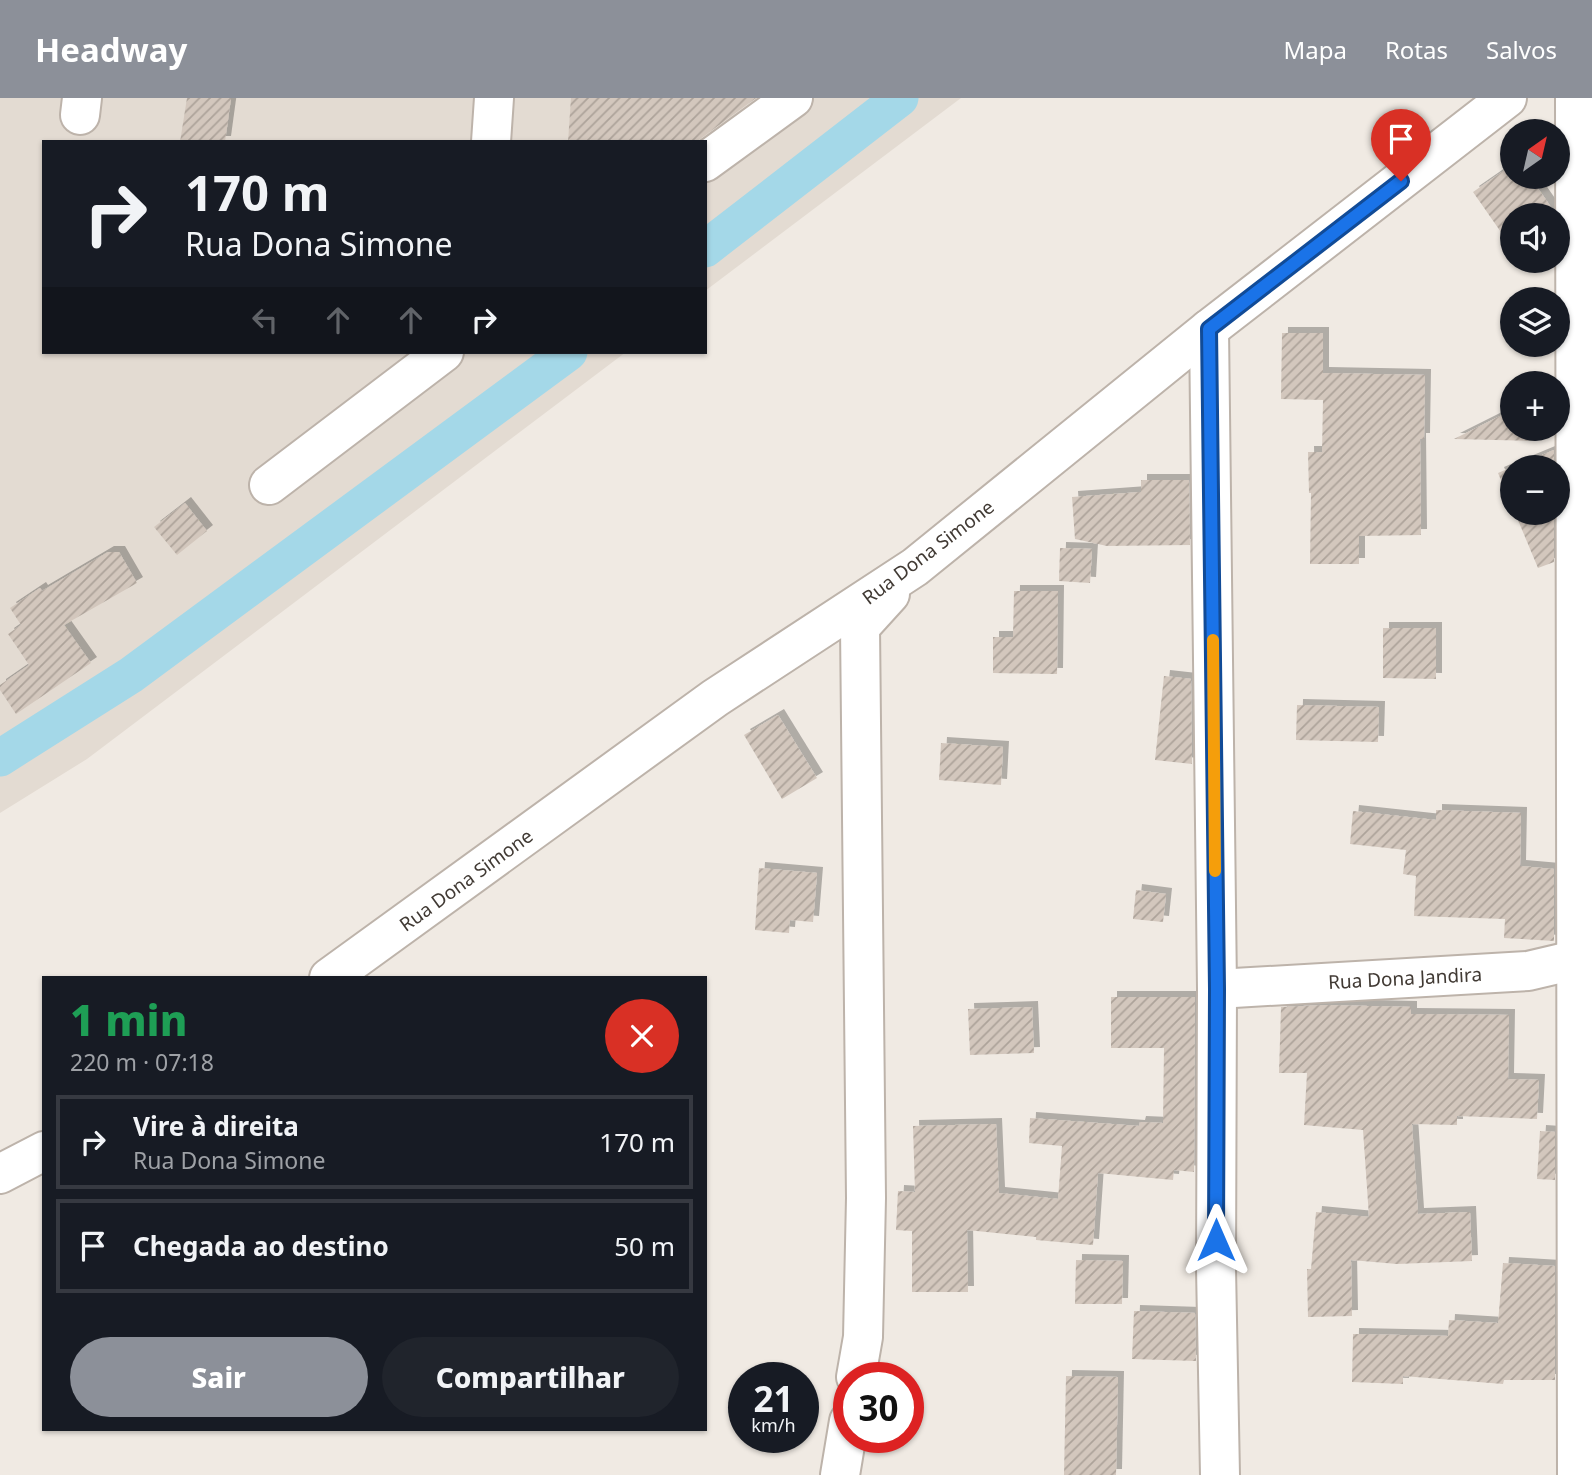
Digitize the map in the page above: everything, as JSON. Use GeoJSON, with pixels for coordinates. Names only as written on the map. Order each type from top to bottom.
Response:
{"type":"FeatureCollection","features":[{"type":"Feature","properties":{"kind":"street"},"geometry":{"type":"LineString","coordinates":[[491,140],[494,98]]}},
{"type":"Feature","properties":{"kind":"street"},"geometry":{"type":"LineString","coordinates":[[707,161],[793,98]]}},
{"type":"Feature","properties":{"kind":"street","name":"Rua Dona Simone"},"geometry":{"type":"LineString","coordinates":[[332,976],[715,698],[915,567],[1209,329],[1507,98]]}},
{"type":"Feature","properties":{"kind":"street"},"geometry":{"type":"LineString","coordinates":[[1575,98],[1584,512],[1582,1470]]}},
{"type":"Feature","properties":{"kind":"street"},"geometry":{"type":"LineString","coordinates":[[1209,329],[1220,1475]]}},
{"type":"Feature","properties":{"kind":"street"},"geometry":{"type":"LineString","coordinates":[[269,485],[441,354]]}},
{"type":"Feature","properties":{"kind":"street"},"geometry":{"type":"LineString","coordinates":[[859,1362],[863,1337],[866,1198],[860,627],[915,567]]}},
{"type":"Feature","properties":{"kind":"street","name":"Rua Dona Jandira"},"geometry":{"type":"LineString","coordinates":[[1217,989],[1528,971],[1584,959]]}},
{"type":"Feature","properties":{"kind":"street"},"geometry":{"type":"LineString","coordinates":[[0,1174],[42,1152]]}},
{"type":"Feature","properties":{"kind":"street"},"geometry":{"type":"LineString","coordinates":[[839,1475],[843,1453]]}},
{"type":"Feature","properties":{"kind":"shaded area"},"geometry":{"type":"Polygon","coordinates":[[[0,98],[961,98],[707,289],[707,140],[42,140],[42,354],[623,354],[87,759],[0,813],[0,98]]]}},
{"type":"Feature","properties":{"kind":"building"},"geometry":{"type":"Polygon","coordinates":[[[187,98],[231,98],[225,140],[180,140],[187,98]]]}},
{"type":"Feature","properties":{"kind":"building"},"geometry":{"type":"Polygon","coordinates":[[[571,98],[756,98],[699,140],[568,140],[571,98]]]}},
{"type":"Feature","properties":{"kind":"building"},"geometry":{"type":"Polygon","coordinates":[[[1500,173],[1500,189],[1538,189],[1548,203],[1500,203],[1500,231],[1473,192],[1500,173]]]}},
{"type":"Feature","properties":{"kind":"building"},"geometry":{"type":"Polygon","coordinates":[[[1282,333],[1323,333],[1323,373],[1425,375],[1424,439],[1420,439],[1421,535],[1359,536],[1359,564],[1310,564],[1311,493],[1308,452],[1322,452],[1323,400],[1281,399],[1282,333]]]}},
{"type":"Feature","properties":{"kind":"building"},"geometry":{"type":"Polygon","coordinates":[[[1500,416],[1500,440],[1454,439],[1500,416]]]}},
{"type":"Feature","properties":{"kind":"building"},"geometry":{"type":"Polygon","coordinates":[[[1141,480],[1189,480],[1190,545],[1107,546],[1075,539],[1072,497],[1141,492],[1141,480]]]}},
{"type":"Feature","properties":{"kind":"building"},"geometry":{"type":"Polygon","coordinates":[[[185,503],[207,531],[177,555],[154,527],[185,503]]]}},
{"type":"Feature","properties":{"kind":"building"},"geometry":{"type":"Polygon","coordinates":[[[1520,525],[1554,525],[1554,562],[1538,568],[1520,525]]]}},
{"type":"Feature","properties":{"kind":"building"},"geometry":{"type":"Polygon","coordinates":[[[1060,548],[1092,549],[1090,583],[1059,581],[1060,548]]]}},
{"type":"Feature","properties":{"kind":"building"},"geometry":{"type":"Polygon","coordinates":[[[108,552],[119,552],[137,583],[64,625],[91,663],[16,714],[0,690],[0,685],[29,665],[8,634],[21,625],[10,608],[40,588],[42,591],[108,552]]]}},
{"type":"Feature","properties":{"kind":"building"},"geometry":{"type":"Polygon","coordinates":[[[1014,591],[1058,591],[1057,674],[993,673],[993,637],[1013,637],[1014,591]]]}},
{"type":"Feature","properties":{"kind":"building"},"geometry":{"type":"Polygon","coordinates":[[[1383,628],[1436,628],[1436,679],[1383,678],[1383,628]]]}},
{"type":"Feature","properties":{"kind":"building"},"geometry":{"type":"Polygon","coordinates":[[[1164,676],[1191,679],[1192,764],[1155,760],[1164,676]]]}},
{"type":"Feature","properties":{"kind":"building"},"geometry":{"type":"Polygon","coordinates":[[[1297,705],[1379,707],[1378,742],[1296,740],[1297,705]]]}},
{"type":"Feature","properties":{"kind":"building"},"geometry":{"type":"Polygon","coordinates":[[[778,715],[817,778],[782,799],[744,735],[778,715]]]}},
{"type":"Feature","properties":{"kind":"building"},"geometry":{"type":"Polygon","coordinates":[[[941,743],[1003,747],[1001,785],[939,780],[941,743]]]}},
{"type":"Feature","properties":{"kind":"building"},"geometry":{"type":"Polygon","coordinates":[[[1436,810],[1521,813],[1520,866],[1554,869],[1554,941],[1504,938],[1505,919],[1414,916],[1416,876],[1403,874],[1406,850],[1350,844],[1353,811],[1436,820],[1436,810]]]}},
{"type":"Feature","properties":{"kind":"building"},"geometry":{"type":"Polygon","coordinates":[[[759,868],[817,873],[813,922],[790,920],[789,933],[755,930],[759,868]]]}},
{"type":"Feature","properties":{"kind":"building"},"geometry":{"type":"Polygon","coordinates":[[[1136,890],[1166,894],[1163,922],[1133,919],[1136,890]]]}},
{"type":"Feature","properties":{"kind":"building"},"geometry":{"type":"Polygon","coordinates":[[[1111,997],[1195,997],[1194,1172],[1174,1170],[1173,1180],[1098,1173],[1093,1245],[967,1230],[968,1292],[912,1292],[912,1231],[896,1230],[898,1191],[915,1192],[913,1126],[996,1124],[999,1193],[1058,1199],[1062,1146],[1029,1143],[1030,1118],[1139,1126],[1140,1122],[1163,1123],[1164,1048],[1111,1048],[1111,997]]]}},
{"type":"Feature","properties":{"kind":"building"},"geometry":{"type":"Polygon","coordinates":[[[1032,1007],[1034,1053],[970,1055],[968,1009],[1032,1007]]]}},
{"type":"Feature","properties":{"kind":"building"},"geometry":{"type":"Polygon","coordinates":[[[1281,1007],[1411,1007],[1411,1014],[1509,1015],[1508,1079],[1539,1080],[1537,1119],[1457,1116],[1457,1125],[1412,1124],[1418,1214],[1470,1212],[1472,1261],[1397,1264],[1351,1260],[1352,1316],[1308,1317],[1307,1269],[1311,1269],[1316,1212],[1369,1217],[1363,1130],[1304,1125],[1307,1073],[1279,1073],[1281,1007]]]}},
{"type":"Feature","properties":{"kind":"building"},"geometry":{"type":"Polygon","coordinates":[[[1540,1131],[1555,1132],[1555,1180],[1537,1179],[1540,1131]]]}},
{"type":"Feature","properties":{"kind":"building"},"geometry":{"type":"Polygon","coordinates":[[[1076,1260],[1123,1261],[1122,1304],[1075,1304],[1076,1260]]]}},
{"type":"Feature","properties":{"kind":"building"},"geometry":{"type":"Polygon","coordinates":[[[1503,1263],[1555,1266],[1555,1380],[1504,1380],[1503,1384],[1403,1376],[1403,1384],[1352,1382],[1353,1334],[1448,1336],[1449,1320],[1498,1323],[1503,1263]]]}},
{"type":"Feature","properties":{"kind":"building"},"geometry":{"type":"Polygon","coordinates":[[[1134,1311],[1195,1313],[1196,1361],[1132,1359],[1134,1311]]]}},
{"type":"Feature","properties":{"kind":"building"},"geometry":{"type":"Polygon","coordinates":[[[1066,1376],[1118,1377],[1116,1475],[1064,1475],[1066,1376]]]}},
{"type":"Feature","properties":{"kind":"waterway"},"geometry":{"type":"LineString","coordinates":[[707,247],[900,98]]}},
{"type":"Feature","properties":{"kind":"waterway"},"geometry":{"type":"LineString","coordinates":[[0,758],[131,675],[566,354]]}},
{"type":"Feature","properties":{"kind":"slow traffic"},"geometry":{"type":"LineString","coordinates":[[1213,640],[1215,871]]}},
{"type":"Feature","properties":{"kind":"route"},"geometry":{"type":"LineString","coordinates":[[1216,1240],[1217,989],[1209,329],[1401,181]]}}]}
